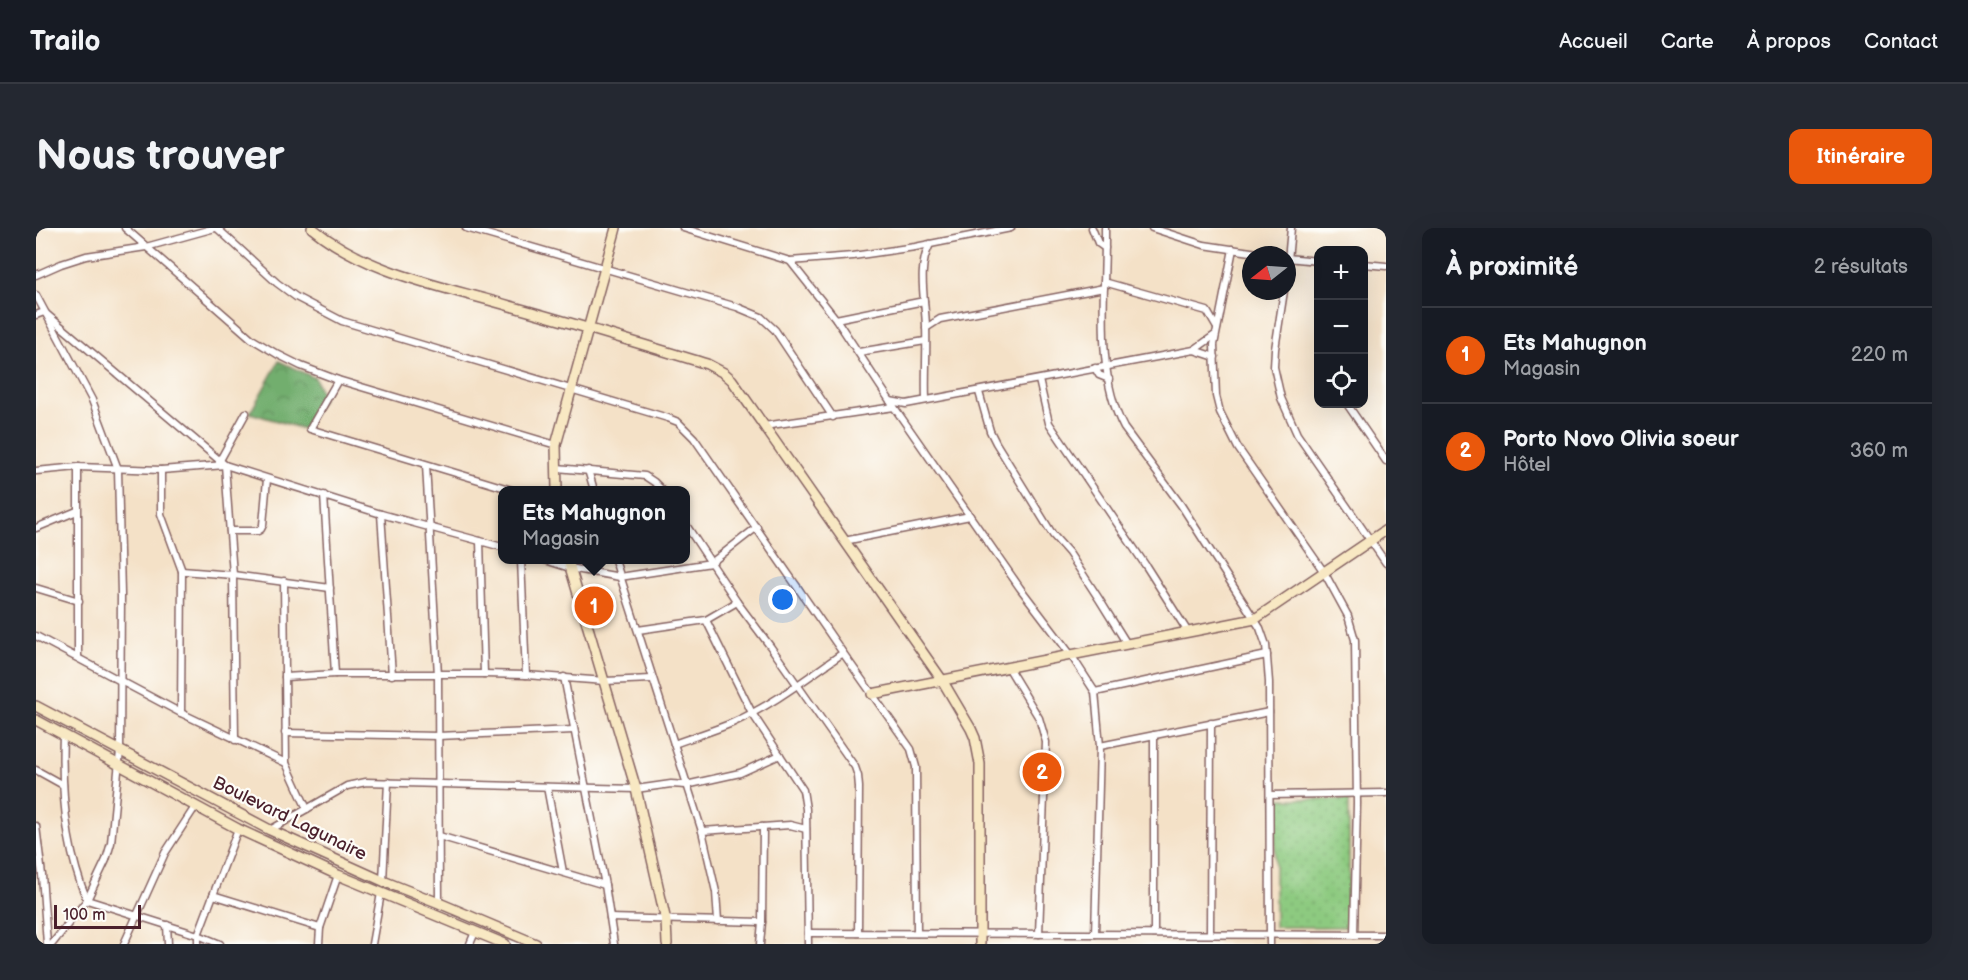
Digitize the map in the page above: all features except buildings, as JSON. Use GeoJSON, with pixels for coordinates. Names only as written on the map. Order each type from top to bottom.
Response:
{"type":"FeatureCollection","features":[{"type":"Feature","properties":{"kind":"street"},"geometry":{"type":"LineString","coordinates":[[125,228],[252,339],[277,354],[338,380],[556,445]]}},
{"type":"Feature","properties":{"kind":"street"},"geometry":{"type":"LineString","coordinates":[[36,275],[86,256],[146,247],[216,228],[277,283],[296,297],[342,321],[658,414],[678,422],[694,438],[915,756],[917,933]]}},
{"type":"Feature","properties":{"kind":"street"},"geometry":{"type":"LineString","coordinates":[[312,228],[346,253],[390,272],[589,328],[715,368],[732,380],[942,680],[971,729],[979,758],[980,944]]}},
{"type":"Feature","properties":{"kind":"street"},"geometry":{"type":"LineString","coordinates":[[465,228],[737,307],[761,317],[781,337],[833,417]]}},
{"type":"Feature","properties":{"kind":"street"},"geometry":{"type":"LineString","coordinates":[[557,486],[556,445],[616,228]]}},
{"type":"Feature","properties":{"kind":"street"},"geometry":{"type":"LineString","coordinates":[[683,228],[790,261],[853,256],[915,247],[985,231],[1011,228]]}},
{"type":"Feature","properties":{"kind":"street"},"geometry":{"type":"LineString","coordinates":[[1092,228],[1098,243],[1105,248]]}},
{"type":"Feature","properties":{"kind":"street"},"geometry":{"type":"LineString","coordinates":[[1105,228],[1106,366],[1118,417],[1181,505],[1263,635],[1267,655],[1269,712],[1270,944]]}},
{"type":"Feature","properties":{"kind":"street"},"geometry":{"type":"LineString","coordinates":[[1152,228],[1204,245],[1242,250]]}},
{"type":"Feature","properties":{"kind":"street"},"geometry":{"type":"LineString","coordinates":[[1289,246],[1291,228]]}},
{"type":"Feature","properties":{"kind":"street"},"geometry":{"type":"LineString","coordinates":[[926,400],[924,256],[930,244]]}},
{"type":"Feature","properties":{"kind":"street"},"geometry":{"type":"LineString","coordinates":[[915,247],[924,256]]}},
{"type":"Feature","properties":{"kind":"street"},"geometry":{"type":"LineString","coordinates":[[1233,249],[1216,332],[1216,396],[1227,429],[1324,572],[1348,616],[1355,640],[1357,793],[1354,935]]}},
{"type":"Feature","properties":{"kind":"street"},"geometry":{"type":"LineString","coordinates":[[1296,259],[1314,261]]}},
{"type":"Feature","properties":{"kind":"street"},"geometry":{"type":"LineString","coordinates":[[790,261],[836,319],[892,404],[1095,692],[1100,746],[1095,934]]}},
{"type":"Feature","properties":{"kind":"street"},"geometry":{"type":"LineString","coordinates":[[1368,264],[1386,266]]}},
{"type":"Feature","properties":{"kind":"street"},"geometry":{"type":"LineString","coordinates":[[926,328],[940,319],[1104,285],[1207,311],[1221,311]]}},
{"type":"Feature","properties":{"kind":"street"},"geometry":{"type":"LineString","coordinates":[[36,296],[92,400],[118,469],[120,751],[111,843],[106,860],[87,900],[52,944]]}},
{"type":"Feature","properties":{"kind":"street"},"geometry":{"type":"LineString","coordinates":[[1283,300],[1274,367],[1281,398],[1297,434],[1386,563]]}},
{"type":"Feature","properties":{"kind":"street"},"geometry":{"type":"LineString","coordinates":[[836,319],[924,302]]}},
{"type":"Feature","properties":{"kind":"street"},"geometry":{"type":"LineString","coordinates":[[1207,311],[1216,332]]}},
{"type":"Feature","properties":{"kind":"street"},"geometry":{"type":"LineString","coordinates":[[36,315],[44,312]]}},
{"type":"Feature","properties":{"kind":"street"},"geometry":{"type":"LineString","coordinates":[[44,312],[221,464],[381,514],[498,546]]}},
{"type":"Feature","properties":{"kind":"street"},"geometry":{"type":"LineString","coordinates":[[925,315],[940,319]]}},
{"type":"Feature","properties":{"kind":"street"},"geometry":{"type":"LineString","coordinates":[[1194,350],[1216,332]]}},
{"type":"Feature","properties":{"kind":"street"},"geometry":{"type":"LineString","coordinates":[[859,352],[925,341]]}},
{"type":"Feature","properties":{"kind":"street"},"geometry":{"type":"LineString","coordinates":[[764,426],[833,417],[892,404],[906,404],[979,392],[1194,350],[1215,357]]}},
{"type":"Feature","properties":{"kind":"street"},"geometry":{"type":"LineString","coordinates":[[1095,368],[1100,375],[1108,379]]}},
{"type":"Feature","properties":{"kind":"street"},"geometry":{"type":"LineString","coordinates":[[338,380],[310,429],[498,486]]}},
{"type":"Feature","properties":{"kind":"street"},"geometry":{"type":"LineString","coordinates":[[1039,380],[1048,423],[1146,566],[1188,632]]}},
{"type":"Feature","properties":{"kind":"street"},"geometry":{"type":"LineString","coordinates":[[982,400],[987,390]]}},
{"type":"Feature","properties":{"kind":"street"},"geometry":{"type":"LineString","coordinates":[[979,392],[990,431],[996,443],[1053,535],[1087,580],[1127,644]]}},
{"type":"Feature","properties":{"kind":"street"},"geometry":{"type":"LineString","coordinates":[[899,414],[906,404]]}},
{"type":"Feature","properties":{"kind":"street"},"geometry":{"type":"LineString","coordinates":[[1350,408],[1386,461]]}},
{"type":"Feature","properties":{"kind":"street"},"geometry":{"type":"LineString","coordinates":[[235,740],[233,575],[221,464],[246,413]]}},
{"type":"Feature","properties":{"kind":"street"},"geometry":{"type":"LineString","coordinates":[[36,471],[78,467],[161,470],[221,464]]}},
{"type":"Feature","properties":{"kind":"street"},"geometry":{"type":"LineString","coordinates":[[426,465],[438,675],[439,903]]}},
{"type":"Feature","properties":{"kind":"street"},"geometry":{"type":"LineString","coordinates":[[78,467],[78,657]]}},
{"type":"Feature","properties":{"kind":"street"},"geometry":{"type":"LineString","coordinates":[[557,468],[645,476],[658,486]]}},
{"type":"Feature","properties":{"kind":"street"},"geometry":{"type":"LineString","coordinates":[[161,470],[161,514],[182,571],[181,712]]}},
{"type":"Feature","properties":{"kind":"street"},"geometry":{"type":"LineString","coordinates":[[588,470],[593,486]]}},
{"type":"Feature","properties":{"kind":"street"},"geometry":{"type":"LineString","coordinates":[[230,531],[258,531],[264,525],[267,479]]}},
{"type":"Feature","properties":{"kind":"street"},"geometry":{"type":"LineString","coordinates":[[324,495],[335,674]]}},
{"type":"Feature","properties":{"kind":"street"},"geometry":{"type":"LineString","coordinates":[[36,528],[77,511]]}},
{"type":"Feature","properties":{"kind":"street"},"geometry":{"type":"LineString","coordinates":[[381,514],[392,675]]}},
{"type":"Feature","properties":{"kind":"street"},"geometry":{"type":"LineString","coordinates":[[844,541],[970,516]]}},
{"type":"Feature","properties":{"kind":"street"},"geometry":{"type":"LineString","coordinates":[[569,564],[620,577],[711,563],[757,527]]}},
{"type":"Feature","properties":{"kind":"street"},"geometry":{"type":"LineString","coordinates":[[872,694],[1255,619],[1386,530]]}},
{"type":"Feature","properties":{"kind":"street"},"geometry":{"type":"LineString","coordinates":[[690,531],[737,602],[848,756],[858,776],[858,933]]}},
{"type":"Feature","properties":{"kind":"street"},"geometry":{"type":"LineString","coordinates":[[480,541],[484,674]]}},
{"type":"Feature","properties":{"kind":"street"},"geometry":{"type":"LineString","coordinates":[[521,564],[526,675]]}},
{"type":"Feature","properties":{"kind":"street"},"geometry":{"type":"LineString","coordinates":[[569,564],[636,789],[666,921],[667,944]]}},
{"type":"Feature","properties":{"kind":"street"},"geometry":{"type":"LineString","coordinates":[[616,564],[702,831],[716,892],[718,921]]}},
{"type":"Feature","properties":{"kind":"street"},"geometry":{"type":"LineString","coordinates":[[182,571],[233,575],[330,588]]}},
{"type":"Feature","properties":{"kind":"street"},"geometry":{"type":"LineString","coordinates":[[284,581],[286,763],[307,809]]}},
{"type":"Feature","properties":{"kind":"street"},"geometry":{"type":"LineString","coordinates":[[36,588],[78,601]]}},
{"type":"Feature","properties":{"kind":"street"},"geometry":{"type":"LineString","coordinates":[[638,630],[706,620],[737,602]]}},
{"type":"Feature","properties":{"kind":"street"},"geometry":{"type":"LineString","coordinates":[[706,620],[752,713],[803,790],[807,810],[808,944]]}},
{"type":"Feature","properties":{"kind":"street"},"geometry":{"type":"LineString","coordinates":[[36,636],[235,740],[286,763]]}},
{"type":"Feature","properties":{"kind":"street"},"geometry":{"type":"LineString","coordinates":[[674,744],[732,723],[752,713],[798,685],[843,653]]}},
{"type":"Feature","properties":{"kind":"street"},"geometry":{"type":"LineString","coordinates":[[1095,692],[1267,655]]}},
{"type":"Feature","properties":{"kind":"street"},"geometry":{"type":"LineString","coordinates":[[1008,667],[1034,708],[1042,725],[1046,742],[1040,934]]}},
{"type":"Feature","properties":{"kind":"street"},"geometry":{"type":"LineString","coordinates":[[285,677],[335,674],[484,674],[604,681],[652,679]]}},
{"type":"Feature","properties":{"kind":"street"},"geometry":{"type":"LineString","coordinates":[[564,677],[605,885],[614,944]]}},
{"type":"Feature","properties":{"kind":"street","name":"Boulevard Lagunaire"},"geometry":{"type":"LineString","coordinates":[[36,706],[270,830],[383,881],[536,944]]}},
{"type":"Feature","properties":{"kind":"street"},"geometry":{"type":"LineString","coordinates":[[1100,746],[1269,712]]}},
{"type":"Feature","properties":{"kind":"street","name":"Boulevard Lagunaire"},"geometry":{"type":"LineString","coordinates":[[36,720],[238,829],[338,875],[505,944]]}},
{"type":"Feature","properties":{"kind":"street"},"geometry":{"type":"LineString","coordinates":[[1210,934],[1211,723]]}},
{"type":"Feature","properties":{"kind":"street"},"geometry":{"type":"LineString","coordinates":[[285,733],[438,736],[573,730]]}},
{"type":"Feature","properties":{"kind":"street"},"geometry":{"type":"LineString","coordinates":[[63,735],[63,785],[71,854],[77,877],[87,900],[220,944]]}},
{"type":"Feature","properties":{"kind":"street"},"geometry":{"type":"LineString","coordinates":[[1154,735],[1154,934]]}},
{"type":"Feature","properties":{"kind":"street"},"geometry":{"type":"LineString","coordinates":[[270,830],[347,786],[366,782],[636,789],[671,784],[686,785],[740,773],[780,755]]}},
{"type":"Feature","properties":{"kind":"street"},"geometry":{"type":"LineString","coordinates":[[36,770],[63,785]]}},
{"type":"Feature","properties":{"kind":"street"},"geometry":{"type":"LineString","coordinates":[[383,881],[388,782]]}},
{"type":"Feature","properties":{"kind":"street"},"geometry":{"type":"LineString","coordinates":[[548,787],[563,872]]}},
{"type":"Feature","properties":{"kind":"street"},"geometry":{"type":"LineString","coordinates":[[1270,795],[1386,793]]}},
{"type":"Feature","properties":{"kind":"street"},"geometry":{"type":"LineString","coordinates":[[124,944],[165,853],[195,807]]}},
{"type":"Feature","properties":{"kind":"street"},"geometry":{"type":"LineString","coordinates":[[702,831],[790,825],[806,829]]}},
{"type":"Feature","properties":{"kind":"street"},"geometry":{"type":"LineString","coordinates":[[36,826],[47,944]]}},
{"type":"Feature","properties":{"kind":"street"},"geometry":{"type":"LineString","coordinates":[[760,944],[763,827]]}},
{"type":"Feature","properties":{"kind":"street"},"geometry":{"type":"LineString","coordinates":[[198,944],[198,935],[238,829]]}},
{"type":"Feature","properties":{"kind":"street"},"geometry":{"type":"LineString","coordinates":[[439,836],[605,885]]}},
{"type":"Feature","properties":{"kind":"street"},"geometry":{"type":"LineString","coordinates":[[319,944],[320,928],[338,875]]}},
{"type":"Feature","properties":{"kind":"street"},"geometry":{"type":"LineString","coordinates":[[372,944],[381,893]]}},
{"type":"Feature","properties":{"kind":"street"},"geometry":{"type":"LineString","coordinates":[[213,895],[320,928]]}},
{"type":"Feature","properties":{"kind":"street"},"geometry":{"type":"LineString","coordinates":[[610,918],[762,922]]}},
{"type":"Feature","properties":{"kind":"street"},"geometry":{"type":"LineString","coordinates":[[167,925],[168,944]]}},
{"type":"Feature","properties":{"kind":"street"},"geometry":{"type":"LineString","coordinates":[[470,944],[475,932]]}},
{"type":"Feature","properties":{"kind":"street"},"geometry":{"type":"LineString","coordinates":[[808,933],[1386,935]]}},
{"type":"Feature","properties":{"kind":"green space"},"geometry":{"type":"Polygon","coordinates":[[[279,361],[315,378],[323,398],[304,429],[250,413],[279,361]]]}},
{"type":"Feature","properties":{"kind":"green space"},"geometry":{"type":"Polygon","coordinates":[[[1275,799],[1349,799],[1349,927],[1275,927],[1275,799]]]}},
{"type":"Feature","properties":{"kind":"place","name":"Ets Mahugnon"},"geometry":{"type":"Point","coordinates":[594,606]}},
{"type":"Feature","properties":{"kind":"place","name":"Porto Novo Olivia soeur"},"geometry":{"type":"Point","coordinates":[1042,772]}}]}
